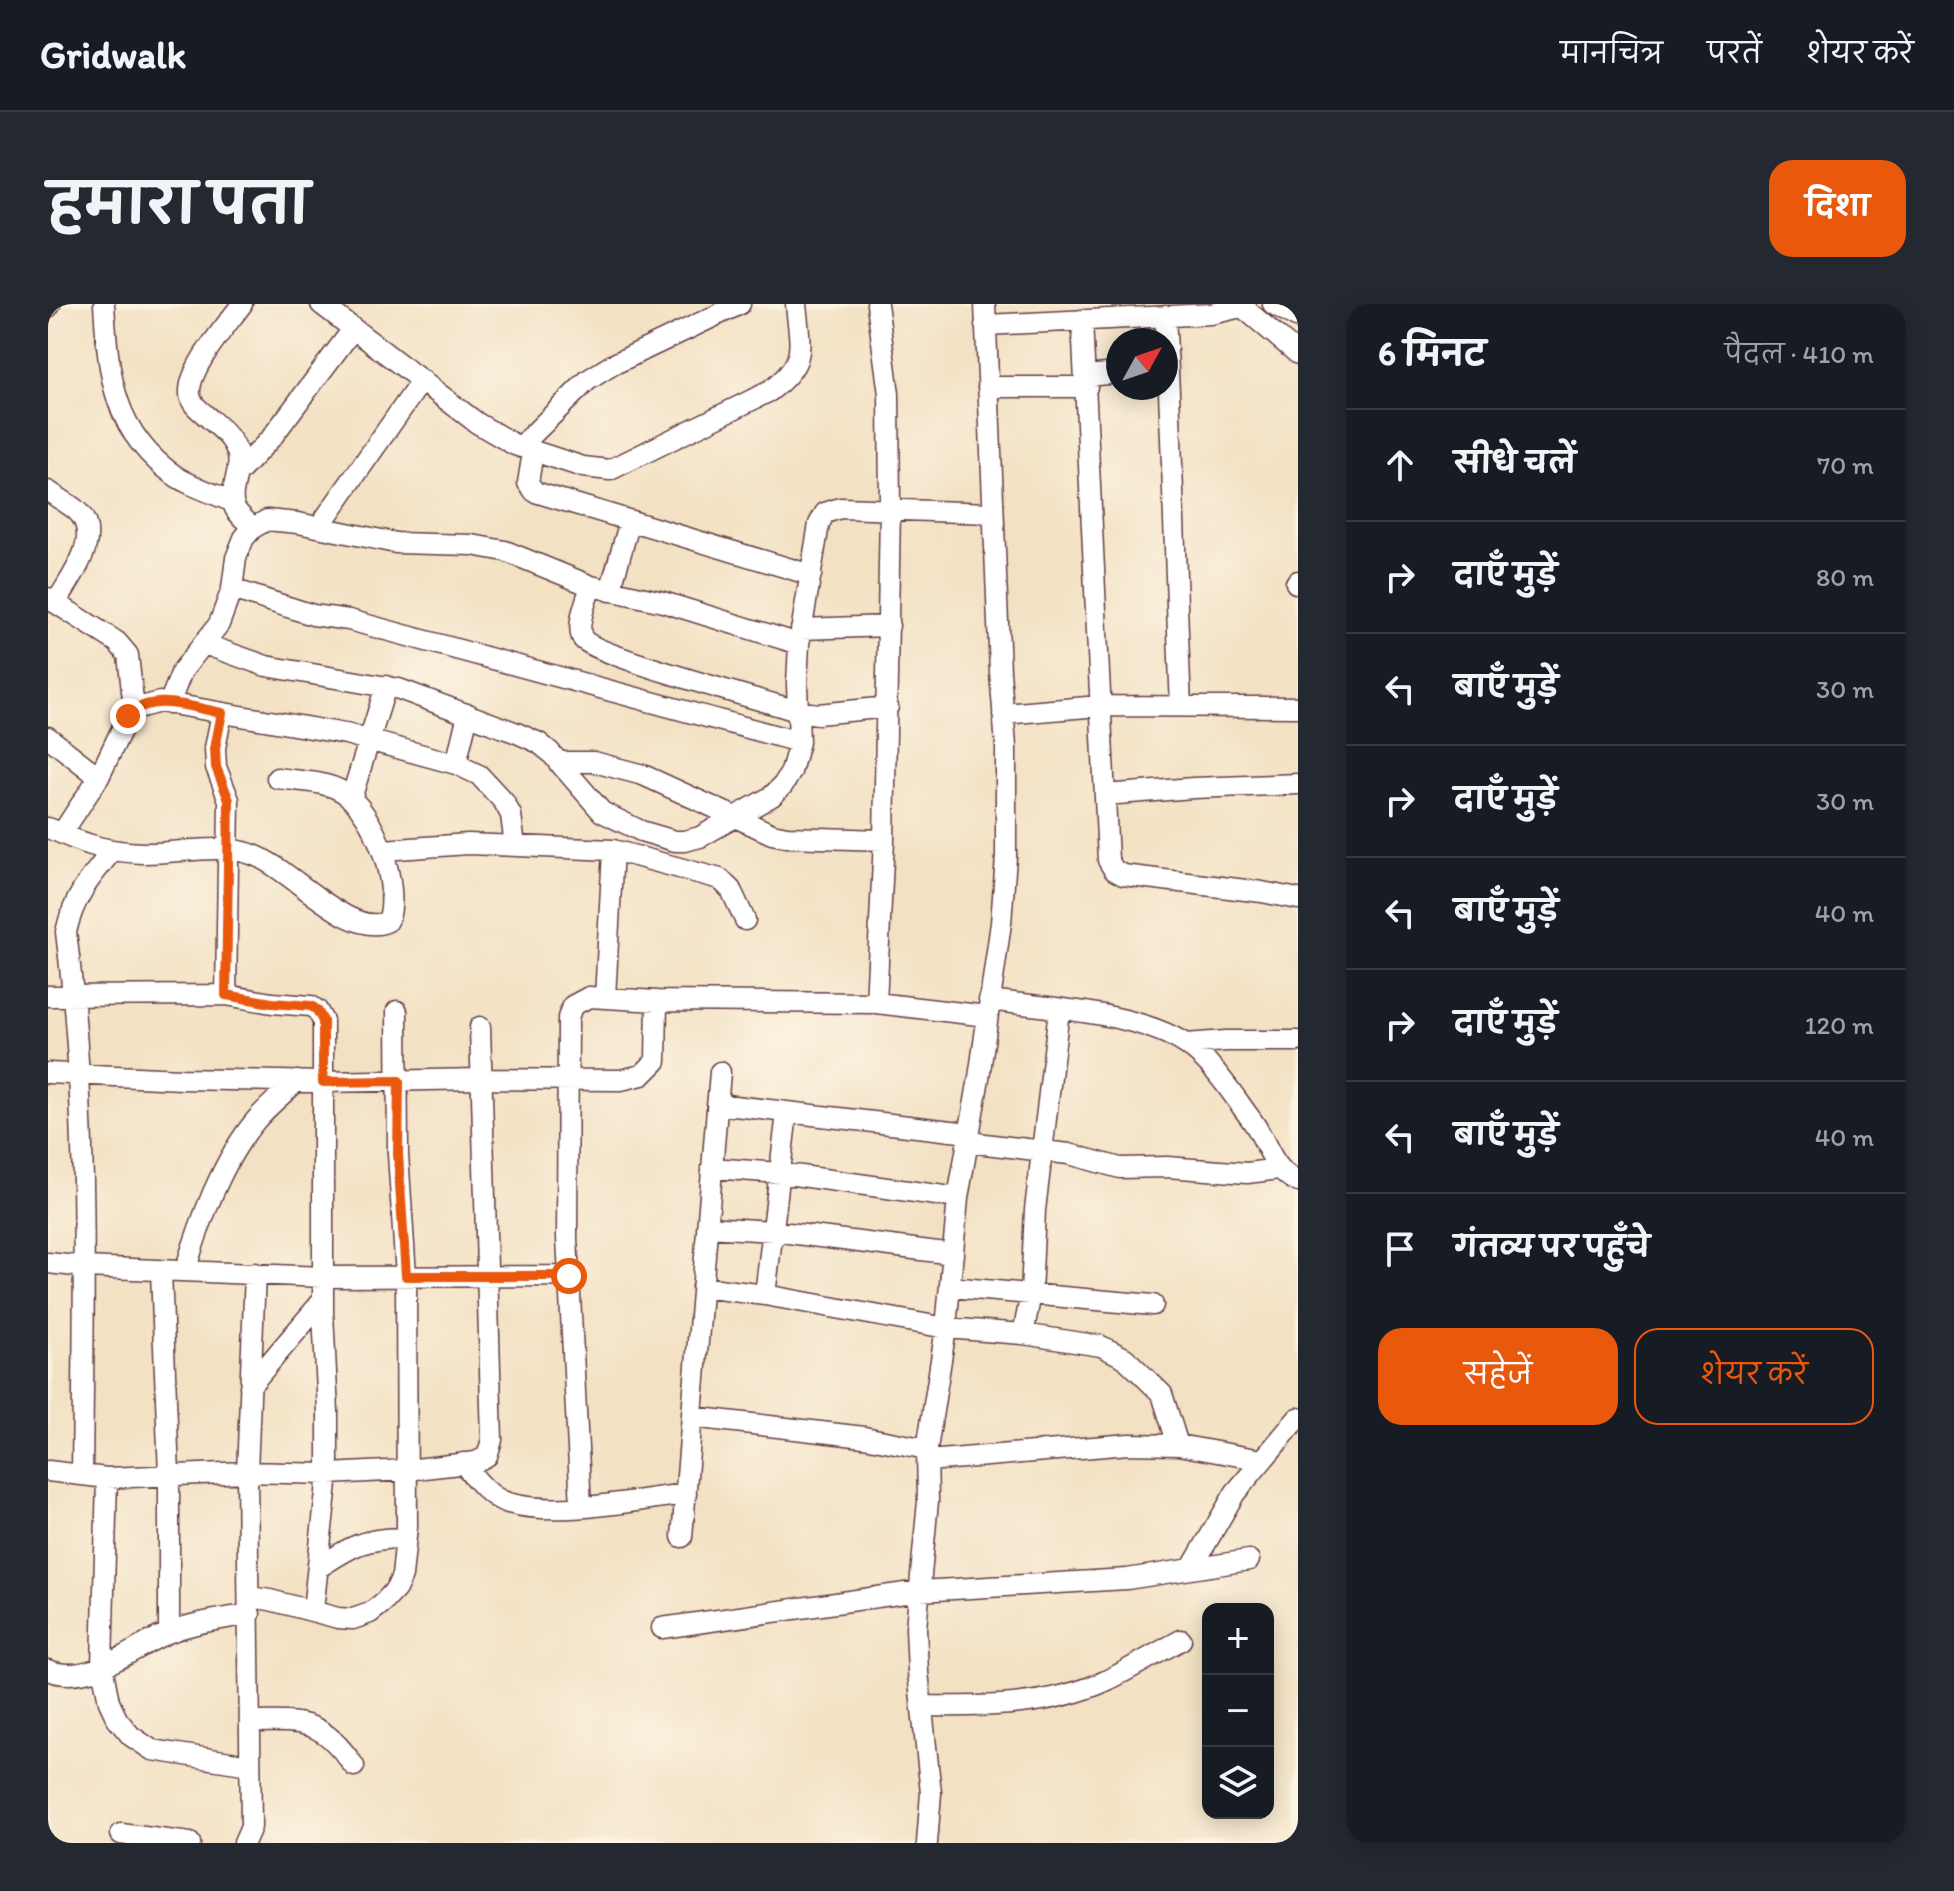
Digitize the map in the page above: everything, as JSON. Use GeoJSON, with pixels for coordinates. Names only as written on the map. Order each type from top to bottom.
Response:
{"type":"FeatureCollection","features":[{"type":"Feature","properties":{"kind":"street"},"geometry":{"type":"LineString","coordinates":[[104,304],[107,358],[121,416],[147,450],[177,477],[233,502]]}},
{"type":"Feature","properties":{"kind":"street"},"geometry":{"type":"LineString","coordinates":[[242,304],[193,376],[189,392],[191,402],[230,438],[238,454],[240,471],[233,502],[235,509],[253,528]]}},
{"type":"Feature","properties":{"kind":"street"},"geometry":{"type":"LineString","coordinates":[[321,304],[477,423],[526,450],[583,467],[610,470],[770,391],[794,369],[800,356],[796,304]]}},
{"type":"Feature","properties":{"kind":"street"},"geometry":{"type":"LineString","coordinates":[[740,304],[612,365],[588,380],[526,450],[528,483],[535,492],[811,575]]}},
{"type":"Feature","properties":{"kind":"street"},"geometry":{"type":"LineString","coordinates":[[876,1003],[888,707],[890,510],[889,394],[877,304]]}},
{"type":"Feature","properties":{"kind":"street"},"geometry":{"type":"LineString","coordinates":[[927,1843],[931,1793],[918,1672],[919,1591],[928,1501],[928,1455],[946,1328],[958,1198],[1001,923],[1006,857],[1006,746],[985,304]]}},
{"type":"Feature","properties":{"kind":"street"},"geometry":{"type":"LineString","coordinates":[[1273,304],[1298,318]]}},
{"type":"Feature","properties":{"kind":"street"},"geometry":{"type":"LineString","coordinates":[[985,325],[1211,314],[1240,305],[1298,354]]}},
{"type":"Feature","properties":{"kind":"street"},"geometry":{"type":"LineString","coordinates":[[1165,316],[1165,328]]}},
{"type":"Feature","properties":{"kind":"street"},"geometry":{"type":"LineString","coordinates":[[1082,320],[1108,860],[1114,870],[1123,875],[1298,899]]}},
{"type":"Feature","properties":{"kind":"street"},"geometry":{"type":"LineString","coordinates":[[240,471],[272,437],[353,329]]}},
{"type":"Feature","properties":{"kind":"street"},"geometry":{"type":"LineString","coordinates":[[988,387],[1086,382],[1106,376]]}},
{"type":"Feature","properties":{"kind":"street"},"geometry":{"type":"LineString","coordinates":[[319,527],[422,380]]}},
{"type":"Feature","properties":{"kind":"street"},"geometry":{"type":"LineString","coordinates":[[1168,400],[1181,706]]}},
{"type":"Feature","properties":{"kind":"street"},"geometry":{"type":"LineString","coordinates":[[48,491],[77,511],[85,521],[87,536],[83,557],[52,600],[117,642],[128,655],[134,709]]}},
{"type":"Feature","properties":{"kind":"street"},"geometry":{"type":"LineString","coordinates":[[204,644],[266,666],[399,689],[539,743],[602,812],[641,831],[685,841],[700,837],[772,796],[791,772],[799,742],[800,636],[819,524],[825,513],[840,508],[993,513]]}},
{"type":"Feature","properties":{"kind":"street"},"geometry":{"type":"LineString","coordinates":[[169,704],[182,671],[219,624],[232,589],[236,558],[244,538],[267,520],[396,543],[472,545],[505,551],[600,588],[800,636],[889,626]]}},
{"type":"Feature","properties":{"kind":"street"},"geometry":{"type":"LineString","coordinates":[[630,521],[580,630],[582,638],[590,645],[631,661],[798,711],[818,714],[888,707]]}},
{"type":"Feature","properties":{"kind":"street"},"geometry":{"type":"LineString","coordinates":[[232,589],[313,615],[349,620],[799,742]]}},
{"type":"Feature","properties":{"kind":"street"},"geometry":{"type":"LineString","coordinates":[[351,799],[386,686]]}},
{"type":"Feature","properties":{"kind":"street"},"geometry":{"type":"LineString","coordinates":[[277,778],[342,791],[366,816],[383,850],[392,901],[388,921],[371,925],[349,919],[267,861],[250,853],[229,850],[144,853],[113,850],[55,831],[99,777],[123,722],[134,709],[150,703],[346,734],[456,764],[479,775],[504,802],[511,815],[515,846]]}},
{"type":"Feature","properties":{"kind":"street"},"geometry":{"type":"LineString","coordinates":[[1003,714],[1099,706],[1298,707]]}},
{"type":"Feature","properties":{"kind":"street"},"geometry":{"type":"LineString","coordinates":[[222,713],[215,748],[216,767],[229,800],[226,995]]}},
{"type":"Feature","properties":{"kind":"street"},"geometry":{"type":"LineString","coordinates":[[456,764],[468,714]]}},
{"type":"Feature","properties":{"kind":"street"},"geometry":{"type":"LineString","coordinates":[[48,737],[99,777]]}},
{"type":"Feature","properties":{"kind":"street"},"geometry":{"type":"LineString","coordinates":[[558,762],[594,762],[643,775],[764,831],[787,837],[884,840]]}},
{"type":"Feature","properties":{"kind":"street"},"geometry":{"type":"LineString","coordinates":[[1105,795],[1298,784]]}},
{"type":"Feature","properties":{"kind":"street"},"geometry":{"type":"LineString","coordinates":[[383,850],[468,844],[613,850],[720,879],[731,890],[745,920]]}},
{"type":"Feature","properties":{"kind":"street"},"geometry":{"type":"LineString","coordinates":[[82,1474],[85,1267],[80,1073],[66,932],[71,911],[82,888],[113,850]]}},
{"type":"Feature","properties":{"kind":"street"},"geometry":{"type":"LineString","coordinates":[[605,998],[613,850]]}},
{"type":"Feature","properties":{"kind":"street"},"geometry":{"type":"LineString","coordinates":[[48,996],[226,995],[311,1006],[323,1021],[323,1300],[328,1474],[313,1610]]}},
{"type":"Feature","properties":{"kind":"street"},"geometry":{"type":"LineString","coordinates":[[581,1506],[569,1276],[568,1018],[572,1006],[582,999],[876,1003],[1059,1010],[1107,1016],[1157,1030],[1185,1044],[1206,1060],[1257,1128],[1279,1169],[1298,1182]]}},
{"type":"Feature","properties":{"kind":"street"},"geometry":{"type":"LineString","coordinates":[[48,1073],[323,1082],[621,1080],[642,1075],[656,1061],[657,1001]]}},
{"type":"Feature","properties":{"kind":"street"},"geometry":{"type":"LineString","coordinates":[[1023,1334],[1031,1294],[1035,1210],[1059,1010]]}},
{"type":"Feature","properties":{"kind":"street"},"geometry":{"type":"LineString","coordinates":[[48,1670],[78,1673],[102,1666],[169,1632],[250,1606],[313,1610],[353,1619],[370,1613],[396,1589],[402,1576],[406,1538],[407,1470],[406,1276],[398,1154],[397,1011]]}},
{"type":"Feature","properties":{"kind":"street"},"geometry":{"type":"LineString","coordinates":[[48,1471],[107,1478],[247,1472],[328,1474],[407,1470],[483,1459],[490,1450],[492,1440],[480,1027]]}},
{"type":"Feature","properties":{"kind":"street"},"geometry":{"type":"LineString","coordinates":[[1185,1044],[1298,1041]]}},
{"type":"Feature","properties":{"kind":"street"},"geometry":{"type":"LineString","coordinates":[[682,1537],[720,1072]]}},
{"type":"Feature","properties":{"kind":"street"},"geometry":{"type":"LineString","coordinates":[[185,1271],[196,1235],[235,1150],[257,1119],[297,1081]]}},
{"type":"Feature","properties":{"kind":"street"},"geometry":{"type":"LineString","coordinates":[[717,1104],[969,1138],[1069,1154],[1120,1168],[1167,1167],[1247,1173],[1279,1169]]}},
{"type":"Feature","properties":{"kind":"street"},"geometry":{"type":"LineString","coordinates":[[765,1295],[787,1113]]}},
{"type":"Feature","properties":{"kind":"street"},"geometry":{"type":"LineString","coordinates":[[712,1168],[780,1173],[958,1198]]}},
{"type":"Feature","properties":{"kind":"street"},"geometry":{"type":"LineString","coordinates":[[707,1227],[773,1231],[953,1254]]}},
{"type":"Feature","properties":{"kind":"street"},"geometry":{"type":"LineString","coordinates":[[48,1263],[323,1277],[569,1276]]}},
{"type":"Feature","properties":{"kind":"street"},"geometry":{"type":"LineString","coordinates":[[161,1271],[169,1475],[169,1632]]}},
{"type":"Feature","properties":{"kind":"street"},"geometry":{"type":"LineString","coordinates":[[244,1843],[251,1827],[247,1472],[255,1273]]}},
{"type":"Feature","properties":{"kind":"street"},"geometry":{"type":"LineString","coordinates":[[702,1287],[765,1295],[946,1328],[1023,1334],[1101,1346],[1125,1358],[1162,1394],[1178,1445]]}},
{"type":"Feature","properties":{"kind":"street"},"geometry":{"type":"LineString","coordinates":[[950,1287],[1153,1305]]}},
{"type":"Feature","properties":{"kind":"street"},"geometry":{"type":"LineString","coordinates":[[250,1386],[323,1300]]}},
{"type":"Feature","properties":{"kind":"street"},"geometry":{"type":"LineString","coordinates":[[692,1417],[864,1437],[928,1455],[1129,1444],[1178,1445],[1262,1460]]}},
{"type":"Feature","properties":{"kind":"street"},"geometry":{"type":"LineString","coordinates":[[1191,1569],[1235,1493],[1298,1418]]}},
{"type":"Feature","properties":{"kind":"street"},"geometry":{"type":"LineString","coordinates":[[463,1463],[484,1489],[506,1503],[556,1509],[686,1494]]}},
{"type":"Feature","properties":{"kind":"street"},"geometry":{"type":"LineString","coordinates":[[107,1478],[102,1666],[109,1702],[117,1719],[131,1736],[152,1750],[250,1765]]}},
{"type":"Feature","properties":{"kind":"street"},"geometry":{"type":"LineString","coordinates":[[318,1568],[358,1543],[376,1538],[406,1538]]}},
{"type":"Feature","properties":{"kind":"street"},"geometry":{"type":"LineString","coordinates":[[662,1628],[919,1591],[1127,1579],[1249,1560]]}},
{"type":"Feature","properties":{"kind":"street"},"geometry":{"type":"LineString","coordinates":[[922,1706],[999,1707],[1056,1698],[1109,1680],[1181,1640]]}},
{"type":"Feature","properties":{"kind":"street"},"geometry":{"type":"LineString","coordinates":[[250,1722],[294,1721],[318,1728],[338,1743],[354,1766]]}},
{"type":"Feature","properties":{"kind":"street"},"geometry":{"type":"LineString","coordinates":[[121,1834],[190,1843]]}},
{"type":"Feature","properties":{"kind":"route"},"geometry":{"type":"LineString","coordinates":[[128,716],[134,709],[160,702],[222,713],[215,748],[216,767],[229,800],[226,995],[311,1006],[317,1010],[323,1021],[323,1082],[399,1081],[398,1154],[406,1276],[569,1276]]}}]}
